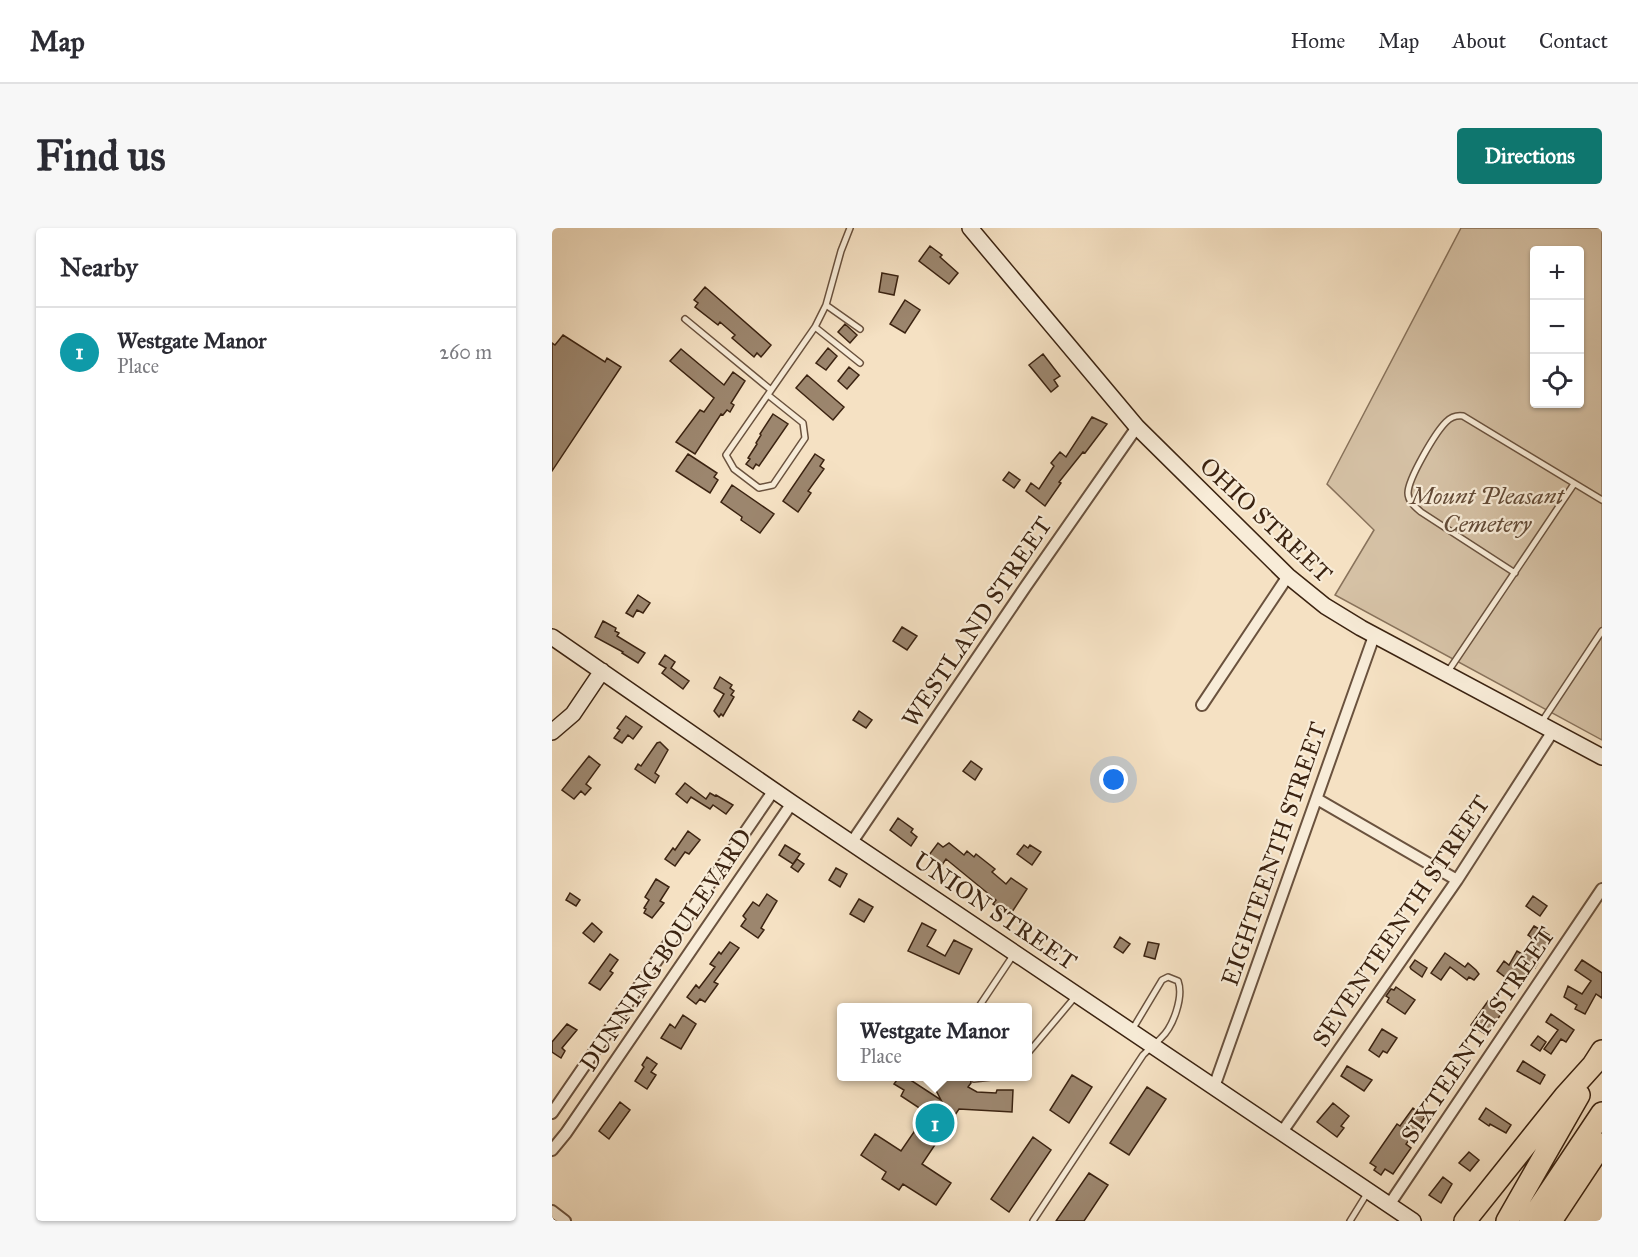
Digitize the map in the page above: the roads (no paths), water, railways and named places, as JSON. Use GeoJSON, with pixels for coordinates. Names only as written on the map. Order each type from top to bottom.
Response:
{"type":"FeatureCollection","features":[{"type":"Feature","properties":{"kind":"highway"},"geometry":{"type":"LineString","coordinates":[[1465,1221],[1598,1058]]}},
{"type":"Feature","properties":{"kind":"highway"},"geometry":{"type":"LineString","coordinates":[[1507,1221],[1598,1058]]}},
{"type":"Feature","properties":{"kind":"highway"},"geometry":{"type":"LineString","coordinates":[[1530,1221],[1602,1113]]}},
{"type":"Feature","properties":{"kind":"highway"},"geometry":{"type":"LineString","coordinates":[[1551,1221],[1602,1144]]}},
{"type":"Feature","properties":{"kind":"main road","name":"OHIO STREET"},"geometry":{"type":"LineString","coordinates":[[970,228],[1137,427],[1288,576],[1325,606],[1374,636],[1602,757]]}},
{"type":"Feature","properties":{"kind":"main road","name":"UNION STREET"},"geometry":{"type":"LineString","coordinates":[[552,637],[792,803],[1413,1221]]}},
{"type":"Feature","properties":{"kind":"main road"},"geometry":{"type":"LineString","coordinates":[[552,732],[573,714],[602,671]]}},
{"type":"Feature","properties":{"kind":"street","name":"WESTLAND STREET"},"geometry":{"type":"LineString","coordinates":[[852,842],[1137,427]]}},
{"type":"Feature","properties":{"kind":"street"},"geometry":{"type":"LineString","coordinates":[[1202,705],[1288,576]]}},
{"type":"Feature","properties":{"kind":"street","name":"EIGHTEENTH STREET"},"geometry":{"type":"LineString","coordinates":[[1214,1087],[1374,636]]}},
{"type":"Feature","properties":{"kind":"street","name":"SEVENTEENTH STREET"},"geometry":{"type":"LineString","coordinates":[[1282,1132],[1457,880],[1546,727]]}},
{"type":"Feature","properties":{"kind":"street","name":"DUNNING BOULEVARD"},"geometry":{"type":"LineString","coordinates":[[552,1113],[774,790]]}},
{"type":"Feature","properties":{"kind":"street"},"geometry":{"type":"LineString","coordinates":[[1317,799],[1457,880]]}},
{"type":"Feature","properties":{"kind":"street","name":"DUNNING BOULEVARD"},"geometry":{"type":"LineString","coordinates":[[552,1150],[566,1133],[792,803]]}},
{"type":"Feature","properties":{"kind":"street","name":"SIXTEENTH STREET"},"geometry":{"type":"LineString","coordinates":[[1389,1205],[1602,889]]}},
{"type":"Feature","properties":{"kind":"street"},"geometry":{"type":"LineString","coordinates":[[552,1211],[565,1221]]}},
{"type":"Feature","properties":{"kind":"lane"},"geometry":{"type":"LineString","coordinates":[[685,319],[769,393],[803,423],[805,438],[773,485],[759,488],[734,469],[726,455],[769,393],[815,327],[826,305],[850,228]]}},
{"type":"Feature","properties":{"kind":"lane"},"geometry":{"type":"LineString","coordinates":[[826,305],[860,329]]}},
{"type":"Feature","properties":{"kind":"lane"},"geometry":{"type":"LineString","coordinates":[[815,327],[860,363]]}},
{"type":"Feature","properties":{"kind":"lane"},"geometry":{"type":"LineString","coordinates":[[1515,573],[1421,512],[1411,502],[1408,492],[1410,485],[1425,453],[1450,418],[1463,416],[1602,501]]}},
{"type":"Feature","properties":{"kind":"lane"},"geometry":{"type":"LineString","coordinates":[[1446,674],[1574,484]]}},
{"type":"Feature","properties":{"kind":"lane"},"geometry":{"type":"LineString","coordinates":[[1546,727],[1602,631]]}},
{"type":"Feature","properties":{"kind":"lane"},"geometry":{"type":"LineString","coordinates":[[981,1003],[1015,952]]}},
{"type":"Feature","properties":{"kind":"lane"},"geometry":{"type":"LineString","coordinates":[[1034,1221],[1143,1055],[1162,1038],[1174,1018],[1181,989],[1178,981],[1168,977],[1162,980],[1131,1031]]}},
{"type":"Feature","properties":{"kind":"lane"},"geometry":{"type":"LineString","coordinates":[[1032,1048],[1077,994]]}},
{"type":"Feature","properties":{"kind":"lane"},"geometry":{"type":"LineString","coordinates":[[1350,1221],[1368,1191]]}},
{"type":"Feature","properties":{"kind":"place","name":"Westgate Manor"},"geometry":{"type":"Point","coordinates":[935,1123]}},
{"type":"Feature","properties":{"kind":"park label","name":"Mount Pleasant Cemetery"},"geometry":{"type":"Point","coordinates":[1487,510]}}]}
